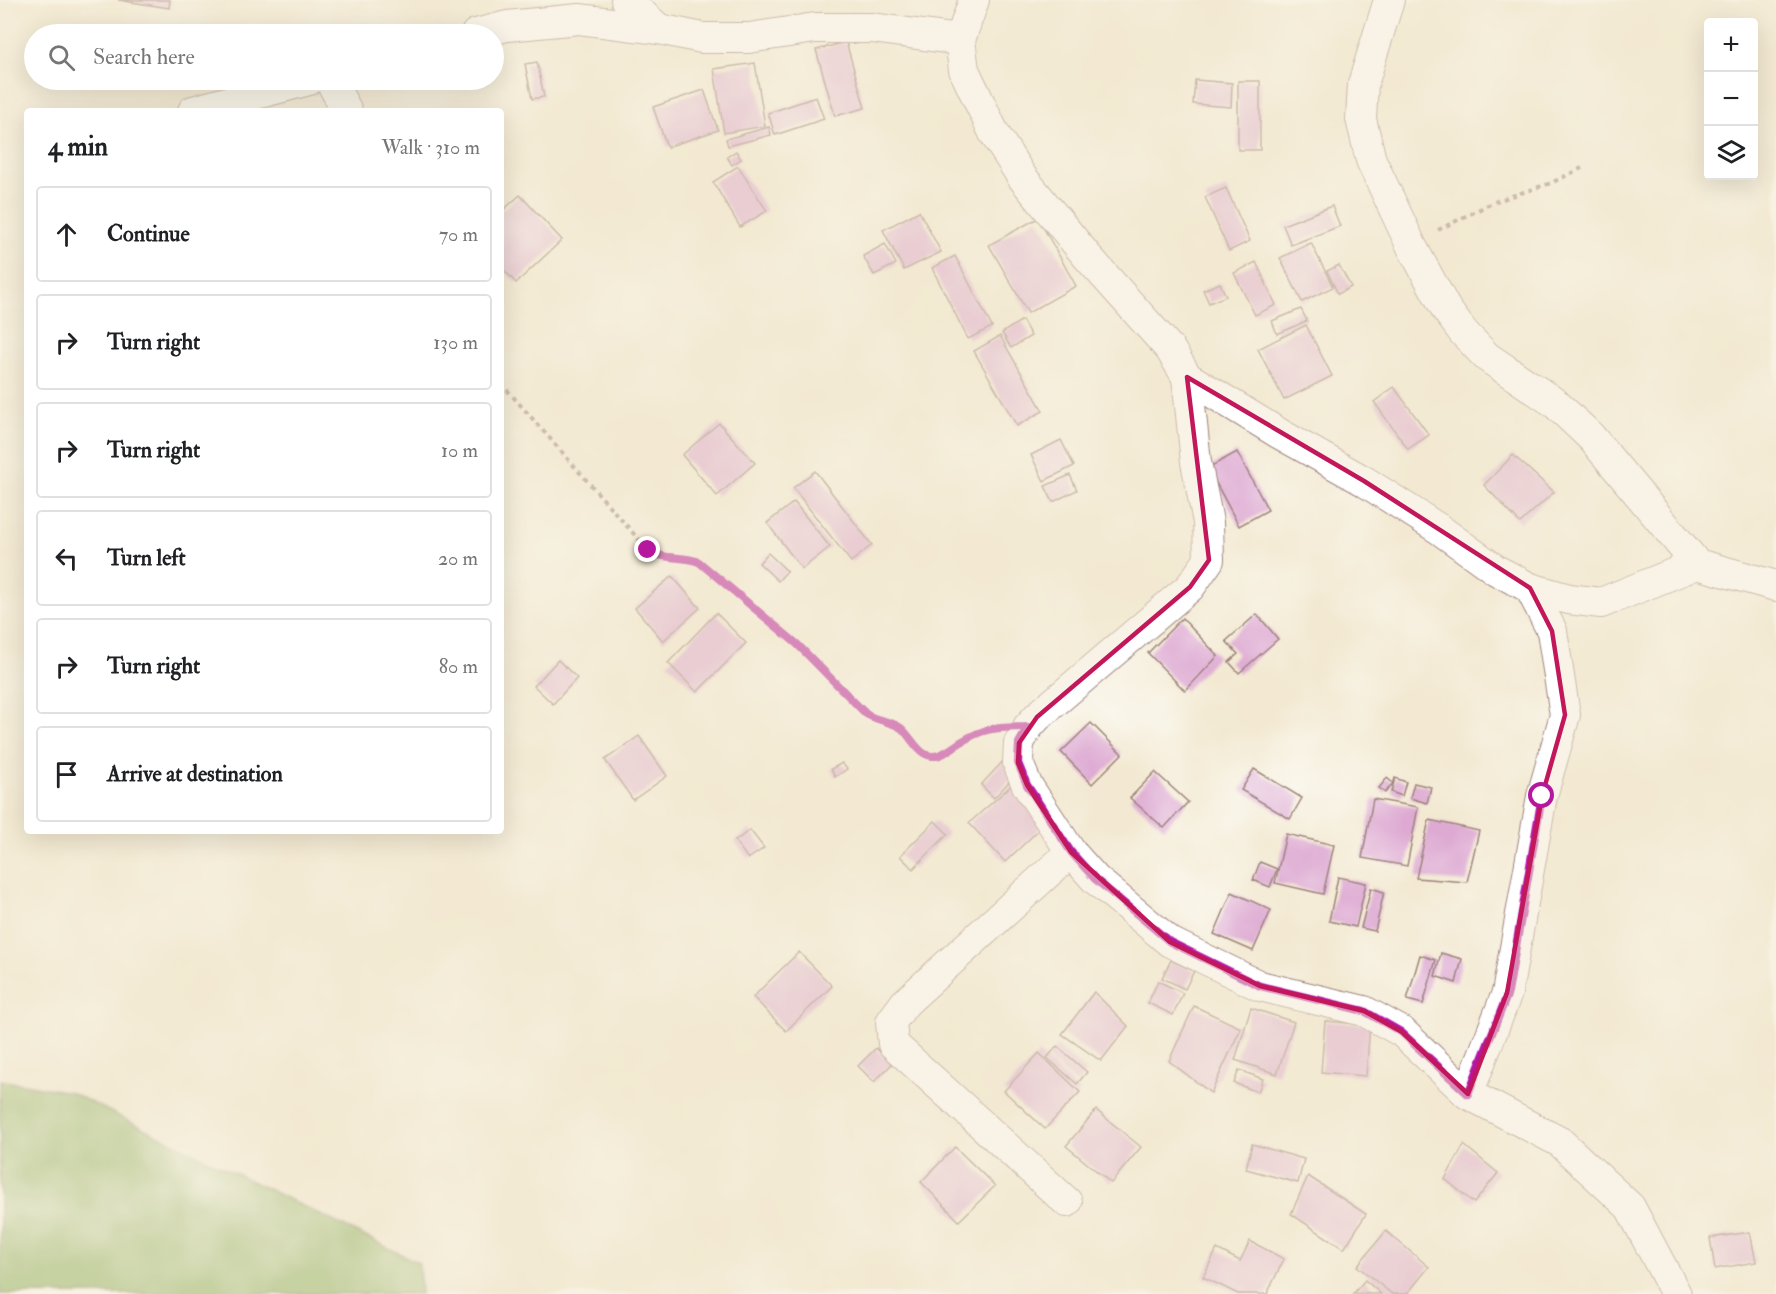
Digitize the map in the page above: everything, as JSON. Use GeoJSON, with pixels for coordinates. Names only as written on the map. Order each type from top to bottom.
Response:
{"type":"FeatureCollection","features":[{"type":"Feature","properties":{"kind":"street"},"geometry":{"type":"LineString","coordinates":[[626,0],[659,29]]}},
{"type":"Feature","properties":{"kind":"street"},"geometry":{"type":"LineString","coordinates":[[974,0],[960,40],[964,70],[980,105],[1022,177],[1086,255],[1170,349],[1187,377],[1196,462],[1208,522],[1209,560],[1190,587],[1028,727],[1019,743],[1018,763],[1027,785],[1071,852],[1095,879],[1170,942],[1260,986],[1364,1011],[1401,1032],[1468,1094],[1560,1142],[1630,1207],[1676,1294]]}},
{"type":"Feature","properties":{"kind":"street"},"geometry":{"type":"LineString","coordinates":[[1389,0],[1363,84],[1361,118],[1371,160],[1412,247],[1446,309],[1463,332],[1487,357],[1555,403],[1592,437],[1697,564],[1776,586]]}},
{"type":"Feature","properties":{"kind":"street"},"geometry":{"type":"LineString","coordinates":[[504,27],[579,20],[659,29],[702,38],[749,38],[815,28],[872,28],[960,40]]}},
{"type":"Feature","properties":{"kind":"street"},"geometry":{"type":"LineString","coordinates":[[204,108],[272,90]]}},
{"type":"Feature","properties":{"kind":"street"},"geometry":{"type":"LineString","coordinates":[[335,90],[345,108]]}},
{"type":"Feature","properties":{"kind":"street"},"geometry":{"type":"LineString","coordinates":[[1187,377],[1280,434],[1364,481],[1439,529],[1496,570],[1530,588],[1569,599],[1601,603]]}},
{"type":"Feature","properties":{"kind":"street"},"geometry":{"type":"LineString","coordinates":[[1551,631],[1601,603],[1697,564]]}},
{"type":"Feature","properties":{"kind":"street"},"geometry":{"type":"LineString","coordinates":[[1468,1094],[1508,993],[1542,796],[1564,715],[1551,631],[1530,588]]}},
{"type":"Feature","properties":{"kind":"street"},"geometry":{"type":"LineString","coordinates":[[1067,1202],[893,1044],[891,1022],[905,1003],[1071,852]]}},
{"type":"Feature","properties":{"kind":"path"},"geometry":{"type":"LineString","coordinates":[[1412,247],[1431,233],[1494,202],[1551,183],[1582,168]]}},
{"type":"Feature","properties":{"kind":"path"},"geometry":{"type":"LineString","coordinates":[[504,385],[648,550],[662,558],[690,558],[699,562],[797,644],[866,714],[900,727],[924,753],[931,756],[940,755],[978,732],[989,729],[1028,727]]}},
{"type":"Feature","properties":{"kind":"highlighted area"},"geometry":{"type":"Polygon","coordinates":[[[1187,377],[1364,481],[1530,588],[1552,631],[1565,715],[1542,796],[1507,993],[1468,1094],[1402,1032],[1364,1011],[1260,986],[1170,942],[1071,852],[1027,785],[1018,763],[1019,743],[1037,717],[1190,587],[1209,560],[1187,377]]]}},
{"type":"Feature","properties":{"kind":"green space"},"geometry":{"type":"Polygon","coordinates":[[[0,1080],[70,1092],[419,1263],[421,1294],[0,1294],[0,1080]]]}},
{"type":"Feature","properties":{"kind":"building"},"geometry":{"type":"Polygon","coordinates":[[[118,0],[170,0],[169,8],[118,0]]]}},
{"type":"Feature","properties":{"kind":"building"},"geometry":{"type":"Polygon","coordinates":[[[846,42],[865,108],[835,116],[816,50],[846,42]]]}},
{"type":"Feature","properties":{"kind":"building"},"geometry":{"type":"Polygon","coordinates":[[[537,62],[544,97],[532,99],[525,64],[537,62]]]}},
{"type":"Feature","properties":{"kind":"building"},"geometry":{"type":"Polygon","coordinates":[[[755,63],[765,126],[724,133],[714,69],[755,63]]]}},
{"type":"Feature","properties":{"kind":"building"},"geometry":{"type":"Polygon","coordinates":[[[1195,80],[1232,83],[1231,107],[1193,104],[1195,80]]]}},
{"type":"Feature","properties":{"kind":"building"},"geometry":{"type":"Polygon","coordinates":[[[1238,81],[1260,81],[1260,150],[1238,150],[1238,81]]]}},
{"type":"Feature","properties":{"kind":"building"},"geometry":{"type":"Polygon","coordinates":[[[704,90],[718,130],[667,147],[653,107],[704,90]]]}},
{"type":"Feature","properties":{"kind":"building"},"geometry":{"type":"Polygon","coordinates":[[[816,97],[824,119],[775,135],[768,113],[816,97]]]}},
{"type":"Feature","properties":{"kind":"building"},"geometry":{"type":"Polygon","coordinates":[[[769,127],[771,135],[728,146],[726,139],[769,127]]]}},
{"type":"Feature","properties":{"kind":"building"},"geometry":{"type":"Polygon","coordinates":[[[736,151],[741,159],[732,165],[727,157],[736,151]]]}},
{"type":"Feature","properties":{"kind":"building"},"geometry":{"type":"Polygon","coordinates":[[[738,166],[767,211],[740,227],[713,182],[738,166]]]}},
{"type":"Feature","properties":{"kind":"building"},"geometry":{"type":"Polygon","coordinates":[[[1226,188],[1250,241],[1229,251],[1205,197],[1226,188]]]}},
{"type":"Feature","properties":{"kind":"building"},"geometry":{"type":"Polygon","coordinates":[[[520,195],[562,240],[516,283],[504,270],[504,209],[520,195]]]}},
{"type":"Feature","properties":{"kind":"building"},"geometry":{"type":"Polygon","coordinates":[[[1332,206],[1340,226],[1291,245],[1283,225],[1332,206]]]}},
{"type":"Feature","properties":{"kind":"building"},"geometry":{"type":"Polygon","coordinates":[[[919,211],[941,252],[904,270],[883,230],[919,211]]]}},
{"type":"Feature","properties":{"kind":"building"},"geometry":{"type":"Polygon","coordinates":[[[1038,218],[1076,286],[1028,313],[989,245],[1038,218]]]}},
{"type":"Feature","properties":{"kind":"building"},"geometry":{"type":"Polygon","coordinates":[[[1311,243],[1333,287],[1302,302],[1280,258],[1311,243]]]}},
{"type":"Feature","properties":{"kind":"building"},"geometry":{"type":"Polygon","coordinates":[[[885,244],[896,264],[874,275],[863,256],[885,244]]]}},
{"type":"Feature","properties":{"kind":"building"},"geometry":{"type":"Polygon","coordinates":[[[955,256],[992,327],[968,339],[932,268],[955,256]]]}},
{"type":"Feature","properties":{"kind":"building"},"geometry":{"type":"Polygon","coordinates":[[[1256,262],[1276,305],[1255,315],[1234,273],[1256,262]]]}},
{"type":"Feature","properties":{"kind":"building"},"geometry":{"type":"Polygon","coordinates":[[[1339,265],[1351,287],[1338,294],[1327,271],[1339,265]]]}},
{"type":"Feature","properties":{"kind":"building"},"geometry":{"type":"Polygon","coordinates":[[[1220,283],[1226,296],[1209,303],[1203,290],[1220,283]]]}},
{"type":"Feature","properties":{"kind":"building"},"geometry":{"type":"Polygon","coordinates":[[[1301,309],[1307,321],[1277,334],[1272,321],[1301,309]]]}},
{"type":"Feature","properties":{"kind":"building"},"geometry":{"type":"Polygon","coordinates":[[[1022,320],[1031,336],[1011,348],[1002,333],[1022,320]]]}},
{"type":"Feature","properties":{"kind":"building"},"geometry":{"type":"Polygon","coordinates":[[[1306,325],[1332,376],[1284,400],[1258,349],[1306,325]]]}},
{"type":"Feature","properties":{"kind":"building"},"geometry":{"type":"Polygon","coordinates":[[[1000,336],[1043,411],[1017,426],[974,351],[1000,336]]]}},
{"type":"Feature","properties":{"kind":"building"},"geometry":{"type":"Polygon","coordinates":[[[1394,387],[1429,435],[1408,449],[1374,402],[1394,387]]]}},
{"type":"Feature","properties":{"kind":"building"},"geometry":{"type":"Polygon","coordinates":[[[719,423],[755,463],[717,496],[682,455],[719,423]]]}},
{"type":"Feature","properties":{"kind":"building"},"geometry":{"type":"Polygon","coordinates":[[[1061,440],[1074,466],[1044,481],[1031,455],[1061,440]]]}},
{"type":"Feature","properties":{"kind":"building"},"geometry":{"type":"Polygon","coordinates":[[[1237,452],[1268,510],[1239,526],[1208,468],[1237,452]]]}},
{"type":"Feature","properties":{"kind":"building"},"geometry":{"type":"Polygon","coordinates":[[[1513,455],[1554,492],[1520,523],[1484,485],[1513,455]]]}},
{"type":"Feature","properties":{"kind":"building"},"geometry":{"type":"Polygon","coordinates":[[[815,471],[872,545],[851,562],[793,488],[815,471]]]}},
{"type":"Feature","properties":{"kind":"building"},"geometry":{"type":"Polygon","coordinates":[[[1070,475],[1077,490],[1053,502],[1045,486],[1070,475]]]}},
{"type":"Feature","properties":{"kind":"building"},"geometry":{"type":"Polygon","coordinates":[[[794,502],[830,547],[802,569],[767,523],[794,502]]]}},
{"type":"Feature","properties":{"kind":"building"},"geometry":{"type":"Polygon","coordinates":[[[768,553],[787,571],[778,581],[759,563],[768,553]]]}},
{"type":"Feature","properties":{"kind":"building"},"geometry":{"type":"Polygon","coordinates":[[[672,576],[700,608],[663,641],[635,608],[672,576]]]}},
{"type":"Feature","properties":{"kind":"building"},"geometry":{"type":"Polygon","coordinates":[[[716,613],[746,643],[697,692],[668,663],[716,613]]]}},
{"type":"Feature","properties":{"kind":"building"},"geometry":{"type":"Polygon","coordinates":[[[1257,614],[1278,639],[1239,673],[1229,662],[1238,654],[1226,641],[1257,614]]]}},
{"type":"Feature","properties":{"kind":"building"},"geometry":{"type":"Polygon","coordinates":[[[1182,618],[1218,656],[1185,691],[1148,653],[1182,618]]]}},
{"type":"Feature","properties":{"kind":"building"},"geometry":{"type":"Polygon","coordinates":[[[558,660],[577,678],[553,704],[534,686],[558,660]]]}},
{"type":"Feature","properties":{"kind":"building"},"geometry":{"type":"Polygon","coordinates":[[[1091,723],[1122,754],[1092,784],[1061,752],[1091,723]]]}},
{"type":"Feature","properties":{"kind":"building"},"geometry":{"type":"Polygon","coordinates":[[[639,736],[667,776],[633,800],[605,760],[639,736]]]}},
{"type":"Feature","properties":{"kind":"building"},"geometry":{"type":"Polygon","coordinates":[[[1004,760],[1017,773],[994,798],[981,785],[1004,760]]]}},
{"type":"Feature","properties":{"kind":"building"},"geometry":{"type":"Polygon","coordinates":[[[842,763],[847,769],[835,777],[831,769],[842,763]]]}},
{"type":"Feature","properties":{"kind":"building"},"geometry":{"type":"Polygon","coordinates":[[[1254,769],[1302,798],[1290,819],[1241,790],[1254,769]]]}},
{"type":"Feature","properties":{"kind":"building"},"geometry":{"type":"Polygon","coordinates":[[[1155,772],[1188,802],[1164,828],[1130,798],[1155,772]]]}},
{"type":"Feature","properties":{"kind":"building"},"geometry":{"type":"Polygon","coordinates":[[[1387,778],[1393,783],[1385,793],[1379,788],[1387,778]]]}},
{"type":"Feature","properties":{"kind":"building"},"geometry":{"type":"Polygon","coordinates":[[[1395,778],[1406,782],[1402,796],[1391,792],[1395,778]]]}},
{"type":"Feature","properties":{"kind":"building"},"geometry":{"type":"Polygon","coordinates":[[[1014,783],[1046,823],[1005,862],[969,823],[1014,783]]]}},
{"type":"Feature","properties":{"kind":"building"},"geometry":{"type":"Polygon","coordinates":[[[1414,783],[1431,787],[1427,803],[1410,798],[1414,783]]]}},
{"type":"Feature","properties":{"kind":"building"},"geometry":{"type":"Polygon","coordinates":[[[1373,799],[1418,807],[1407,866],[1362,858],[1373,799]]]}},
{"type":"Feature","properties":{"kind":"building"},"geometry":{"type":"Polygon","coordinates":[[[1429,820],[1479,831],[1467,882],[1416,878],[1429,820]]]}},
{"type":"Feature","properties":{"kind":"building"},"geometry":{"type":"Polygon","coordinates":[[[935,821],[948,834],[913,869],[900,856],[935,821]]]}},
{"type":"Feature","properties":{"kind":"building"},"geometry":{"type":"Polygon","coordinates":[[[750,830],[764,848],[748,859],[735,841],[750,830]]]}},
{"type":"Feature","properties":{"kind":"building"},"geometry":{"type":"Polygon","coordinates":[[[1286,834],[1334,845],[1323,894],[1275,883],[1286,834]]]}},
{"type":"Feature","properties":{"kind":"building"},"geometry":{"type":"Polygon","coordinates":[[[1260,862],[1277,869],[1270,887],[1253,880],[1260,862]]]}},
{"type":"Feature","properties":{"kind":"building"},"geometry":{"type":"Polygon","coordinates":[[[1338,877],[1366,883],[1356,927],[1329,921],[1338,877]]]}},
{"type":"Feature","properties":{"kind":"building"},"geometry":{"type":"Polygon","coordinates":[[[1371,888],[1384,892],[1375,931],[1361,928],[1371,888]]]}},
{"type":"Feature","properties":{"kind":"building"},"geometry":{"type":"Polygon","coordinates":[[[1232,892],[1271,910],[1253,951],[1214,934],[1232,892]]]}},
{"type":"Feature","properties":{"kind":"building"},"geometry":{"type":"Polygon","coordinates":[[[799,952],[832,986],[786,1031],[753,997],[799,952]]]}},
{"type":"Feature","properties":{"kind":"building"},"geometry":{"type":"Polygon","coordinates":[[[1441,953],[1462,959],[1456,983],[1435,976],[1441,953]]]}},
{"type":"Feature","properties":{"kind":"building"},"geometry":{"type":"Polygon","coordinates":[[[1420,955],[1436,960],[1423,1004],[1407,1000],[1420,955]]]}},
{"type":"Feature","properties":{"kind":"building"},"geometry":{"type":"Polygon","coordinates":[[[1171,960],[1194,971],[1185,989],[1162,978],[1171,960]]]}},
{"type":"Feature","properties":{"kind":"building"},"geometry":{"type":"Polygon","coordinates":[[[1158,981],[1183,993],[1173,1015],[1148,1003],[1158,981]]]}},
{"type":"Feature","properties":{"kind":"building"},"geometry":{"type":"Polygon","coordinates":[[[1094,992],[1128,1026],[1101,1061],[1062,1034],[1094,992]]]}},
{"type":"Feature","properties":{"kind":"building"},"geometry":{"type":"Polygon","coordinates":[[[1194,1006],[1241,1028],[1211,1093],[1169,1061],[1194,1006]]]}},
{"type":"Feature","properties":{"kind":"building"},"geometry":{"type":"Polygon","coordinates":[[[1251,1008],[1294,1022],[1277,1074],[1235,1060],[1251,1008]]]}},
{"type":"Feature","properties":{"kind":"building"},"geometry":{"type":"Polygon","coordinates":[[[1325,1021],[1370,1025],[1366,1076],[1321,1072],[1325,1021]]]}},
{"type":"Feature","properties":{"kind":"building"},"geometry":{"type":"Polygon","coordinates":[[[1057,1046],[1087,1072],[1077,1084],[1047,1058],[1057,1046]]]}},
{"type":"Feature","properties":{"kind":"building"},"geometry":{"type":"Polygon","coordinates":[[[876,1048],[892,1064],[874,1082],[858,1066],[876,1048]]]}},
{"type":"Feature","properties":{"kind":"building"},"geometry":{"type":"Polygon","coordinates":[[[1039,1053],[1080,1092],[1045,1129],[1004,1091],[1039,1053]]]}},
{"type":"Feature","properties":{"kind":"building"},"geometry":{"type":"Polygon","coordinates":[[[1239,1070],[1263,1079],[1258,1092],[1234,1083],[1239,1070]]]}},
{"type":"Feature","properties":{"kind":"building"},"geometry":{"type":"Polygon","coordinates":[[[1096,1110],[1141,1147],[1111,1183],[1066,1146],[1096,1110]]]}},
{"type":"Feature","properties":{"kind":"building"},"geometry":{"type":"Polygon","coordinates":[[[1252,1144],[1304,1159],[1298,1183],[1246,1169],[1252,1144]]]}},
{"type":"Feature","properties":{"kind":"building"},"geometry":{"type":"Polygon","coordinates":[[[1464,1145],[1498,1173],[1474,1203],[1445,1179],[1464,1145]]]}},
{"type":"Feature","properties":{"kind":"building"},"geometry":{"type":"Polygon","coordinates":[[[955,1147],[995,1186],[959,1221],[921,1182],[955,1147]]]}},
{"type":"Feature","properties":{"kind":"building"},"geometry":{"type":"Polygon","coordinates":[[[1308,1176],[1366,1214],[1344,1249],[1291,1214],[1308,1176]]]}},
{"type":"Feature","properties":{"kind":"building"},"geometry":{"type":"Polygon","coordinates":[[[1386,1231],[1429,1267],[1407,1294],[1392,1294],[1357,1266],[1386,1231]]]}},
{"type":"Feature","properties":{"kind":"building"},"geometry":{"type":"Polygon","coordinates":[[[1750,1232],[1756,1262],[1715,1269],[1710,1238],[1750,1232]]]}},
{"type":"Feature","properties":{"kind":"building"},"geometry":{"type":"Polygon","coordinates":[[[1250,1241],[1284,1259],[1267,1294],[1238,1294],[1203,1277],[1217,1249],[1240,1261],[1250,1241]]]}},
{"type":"Feature","properties":{"kind":"building"},"geometry":{"type":"Polygon","coordinates":[[[1365,1280],[1381,1294],[1353,1294],[1365,1280]]]}},
{"type":"Feature","properties":{"kind":"route"},"geometry":{"type":"LineString","coordinates":[[648,550],[662,558],[690,558],[699,562],[797,644],[866,714],[900,727],[924,753],[931,756],[940,755],[978,732],[989,729],[1028,727],[1019,743],[1018,763],[1027,785],[1071,852],[1095,879],[1170,942],[1260,986],[1364,1011],[1401,1032],[1468,1094],[1508,993],[1542,796]]}}]}
